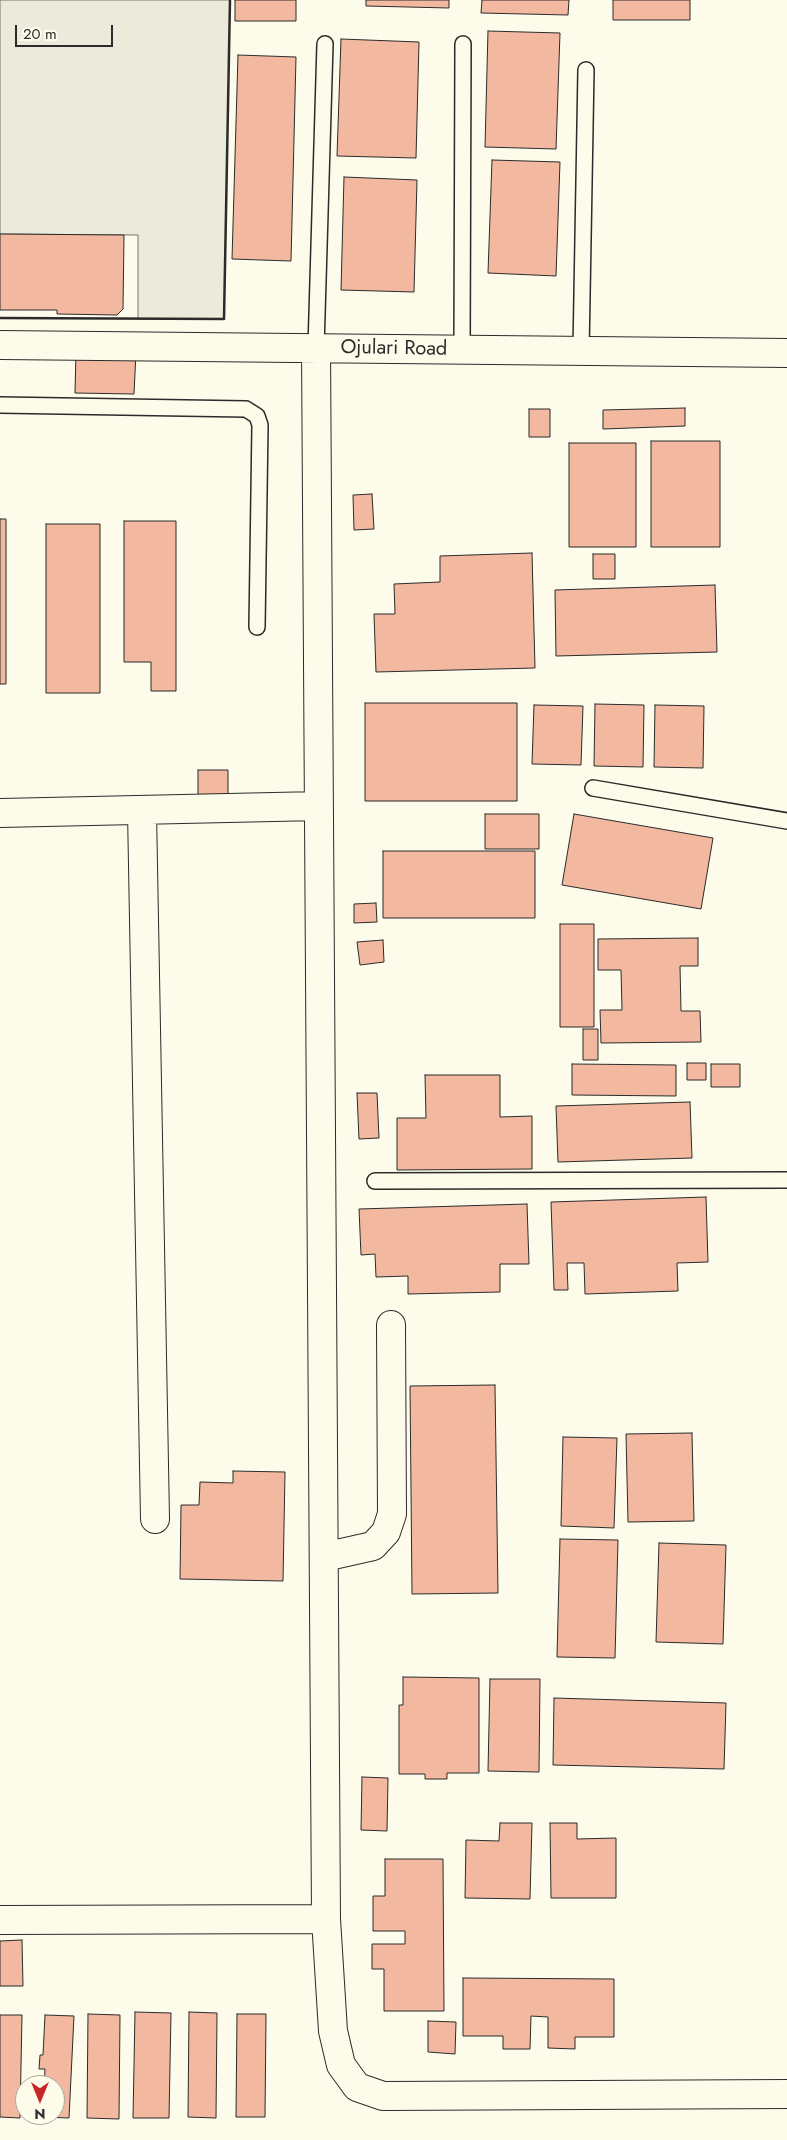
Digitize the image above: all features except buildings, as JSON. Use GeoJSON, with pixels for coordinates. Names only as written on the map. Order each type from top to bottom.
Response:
{"type":"FeatureCollection","features":[{"type":"Feature","properties":{"kind":"street","name":"Ojulari Road"},"geometry":{"type":"LineString","coordinates":[[0,345],[787,352]]}},
{"type":"Feature","properties":{"kind":"street"},"geometry":{"type":"LineString","coordinates":[[316,348],[326,1919],[333,2031],[341,2065],[357,2087],[383,2096],[787,2094]]}},
{"type":"Feature","properties":{"kind":"street"},"geometry":{"type":"LineString","coordinates":[[0,813],[319,806]]}},
{"type":"Feature","properties":{"kind":"street"},"geometry":{"type":"LineString","coordinates":[[142,811],[155,1519]]}},
{"type":"Feature","properties":{"kind":"street"},"geometry":{"type":"LineString","coordinates":[[324,1557],[373,1546],[386,1532],[392,1514],[391,1325]]}},
{"type":"Feature","properties":{"kind":"street"},"geometry":{"type":"LineString","coordinates":[[0,1920],[326,1919]]}},
{"type":"Feature","properties":{"kind":"lane"},"geometry":{"type":"LineString","coordinates":[[316,348],[325,44]]}},
{"type":"Feature","properties":{"kind":"lane"},"geometry":{"type":"LineString","coordinates":[[462,350],[463,44]]}},
{"type":"Feature","properties":{"kind":"lane"},"geometry":{"type":"LineString","coordinates":[[581,350],[586,70]]}},
{"type":"Feature","properties":{"kind":"lane"},"geometry":{"type":"LineString","coordinates":[[0,405],[246,409],[257,416],[260,426],[257,626]]}},
{"type":"Feature","properties":{"kind":"lane"},"geometry":{"type":"LineString","coordinates":[[592,788],[787,821]]}},
{"type":"Feature","properties":{"kind":"lane"},"geometry":{"type":"LineString","coordinates":[[375,1181],[787,1180]]}},
{"type":"Feature","properties":{"kind":"shaded area"},"geometry":{"type":"Polygon","coordinates":[[[0,0],[230,0],[224,319],[138,319],[138,235],[0,234],[0,0]]]}},
{"type":"Feature","properties":{"kind":"wall"},"geometry":{"type":"LineString","coordinates":[[0,318],[224,319],[230,0]]}}]}
